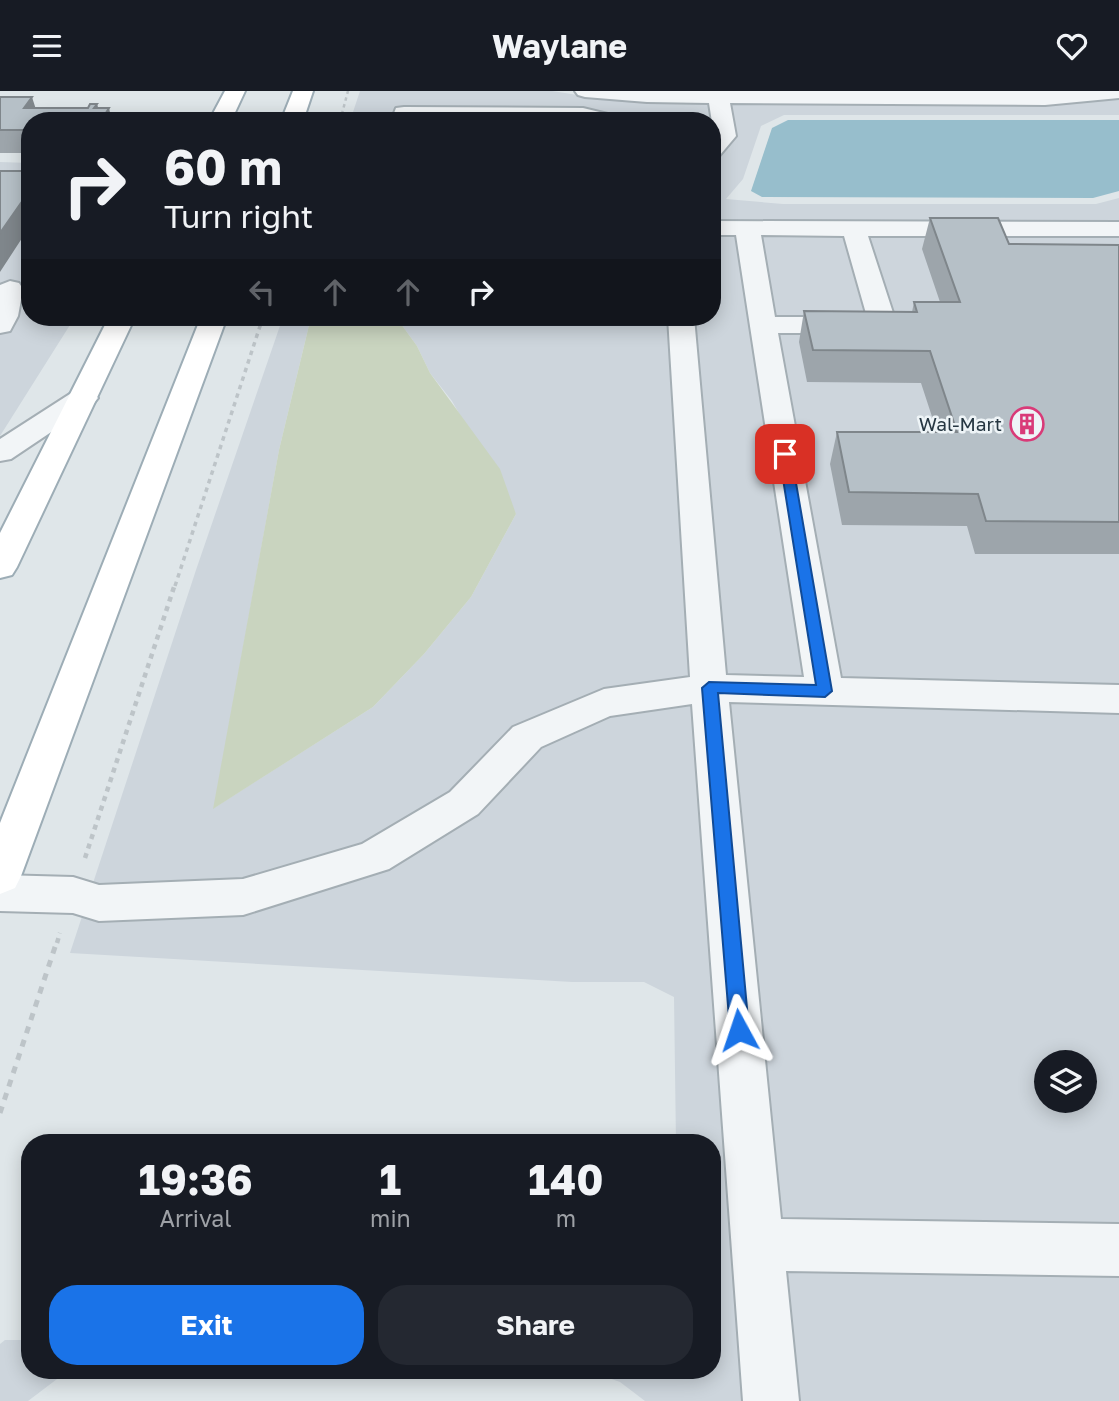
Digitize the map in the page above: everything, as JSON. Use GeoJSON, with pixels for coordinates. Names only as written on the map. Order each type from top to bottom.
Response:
{"type":"FeatureCollection","features":[{"type":"Feature","properties":{"kind":"main road"},"geometry":{"type":"LineString","coordinates":[[224,112],[235,91]]}},
{"type":"Feature","properties":{"kind":"main road"},"geometry":{"type":"LineString","coordinates":[[295,112],[303,91]]}},
{"type":"Feature","properties":{"kind":"main road"},"geometry":{"type":"LineString","coordinates":[[0,567],[118,326]]}},
{"type":"Feature","properties":{"kind":"main road"},"geometry":{"type":"LineString","coordinates":[[0,876],[211,326]]}},
{"type":"Feature","properties":{"kind":"street"},"geometry":{"type":"LineString","coordinates":[[475,112],[478,91]]}},
{"type":"Feature","properties":{"kind":"street"},"geometry":{"type":"LineString","coordinates":[[585,91],[613,95],[955,95],[1045,99],[1119,92]]}},
{"type":"Feature","properties":{"kind":"street"},"geometry":{"type":"LineString","coordinates":[[718,94],[725,136],[721,140]]}},
{"type":"Feature","properties":{"kind":"street"},"geometry":{"type":"LineString","coordinates":[[721,228],[1119,229]]}},
{"type":"Feature","properties":{"kind":"street"},"geometry":{"type":"LineString","coordinates":[[747,228],[825,691]]}},
{"type":"Feature","properties":{"kind":"street"},"geometry":{"type":"LineString","coordinates":[[763,325],[883,325],[854,229]]}},
{"type":"Feature","properties":{"kind":"street"},"geometry":{"type":"LineString","coordinates":[[5,289],[9,319]]}},
{"type":"Feature","properties":{"kind":"street"},"geometry":{"type":"LineString","coordinates":[[682,326],[709,688],[771,1401]]}},
{"type":"Feature","properties":{"kind":"street"},"geometry":{"type":"LineString","coordinates":[[0,452],[83,398]]}},
{"type":"Feature","properties":{"kind":"street"},"geometry":{"type":"LineString","coordinates":[[0,893],[72,895],[99,903],[243,897],[374,857],[464,803],[527,737],[604,703],[709,688],[1119,699]]}},
{"type":"Feature","properties":{"kind":"street"},"geometry":{"type":"LineString","coordinates":[[758,1245],[1119,1251]]}},
{"type":"Feature","properties":{"kind":"path"},"geometry":{"type":"LineString","coordinates":[[342,112],[348,91]]}},
{"type":"Feature","properties":{"kind":"path"},"geometry":{"type":"LineString","coordinates":[[0,1113],[260,326]]}},
{"type":"Feature","properties":{"kind":"shaded area"},"geometry":{"type":"Polygon","coordinates":[[[360,91],[552,91],[610,100],[647,102],[1048,104],[1119,98],[1119,115],[784,115],[761,126],[743,179],[726,199],[783,204],[1096,204],[1119,198],[1119,1401],[645,1401],[620,1382],[612,1379],[721,1379],[721,1134],[676,1134],[674,997],[644,982],[572,982],[70,953],[196,570],[280,326],[309,326],[279,450],[214,808],[373,707],[424,654],[471,597],[516,514],[452,401],[430,373],[417,346],[403,326],[721,326],[721,112],[353,112],[360,91]]]}},
{"type":"Feature","properties":{"kind":"shaded area"},"geometry":{"type":"Polygon","coordinates":[[[0,162],[21,163],[21,326],[69,326],[0,436],[0,162]]]}},
{"type":"Feature","properties":{"kind":"shaded area"},"geometry":{"type":"Polygon","coordinates":[[[5,1340],[21,1340],[21,1379],[57,1379],[28,1401],[0,1401],[0,1344],[5,1340]]]}},
{"type":"Feature","properties":{"kind":"green space"},"geometry":{"type":"Polygon","coordinates":[[[309,326],[403,326],[417,346],[430,373],[500,469],[516,514],[471,597],[424,654],[373,707],[213,809],[279,450],[309,326]]]}},
{"type":"Feature","properties":{"kind":"water"},"geometry":{"type":"Polygon","coordinates":[[[788,120],[1119,120],[1119,191],[1093,198],[762,197],[751,191],[772,128],[788,120]]]}},
{"type":"Feature","properties":{"kind":"building"},"geometry":{"type":"Polygon","coordinates":[[[0,97],[32,97],[24,108],[88,108],[90,104],[97,104],[94,108],[109,108],[107,112],[21,112],[21,130],[0,130],[0,97]]]}},
{"type":"Feature","properties":{"kind":"building"},"geometry":{"type":"Polygon","coordinates":[[[0,171],[21,171],[21,203],[0,233],[0,171]]]}},
{"type":"Feature","properties":{"kind":"building","name":"Wal-Mart"},"geometry":{"type":"Polygon","coordinates":[[[930,218],[998,218],[1009,244],[1119,245],[1119,522],[986,521],[978,494],[849,492],[837,432],[957,432],[930,351],[813,350],[804,311],[917,312],[914,302],[960,302],[930,218]]]}},
{"type":"Feature","properties":{"kind":"place","name":"Wal-Mart"},"geometry":{"type":"Point","coordinates":[1027,424]}},
{"type":"Feature","properties":{"kind":"route"},"geometry":{"type":"LineString","coordinates":[[739,1030],[709,688],[825,691],[785,454]]}}]}
